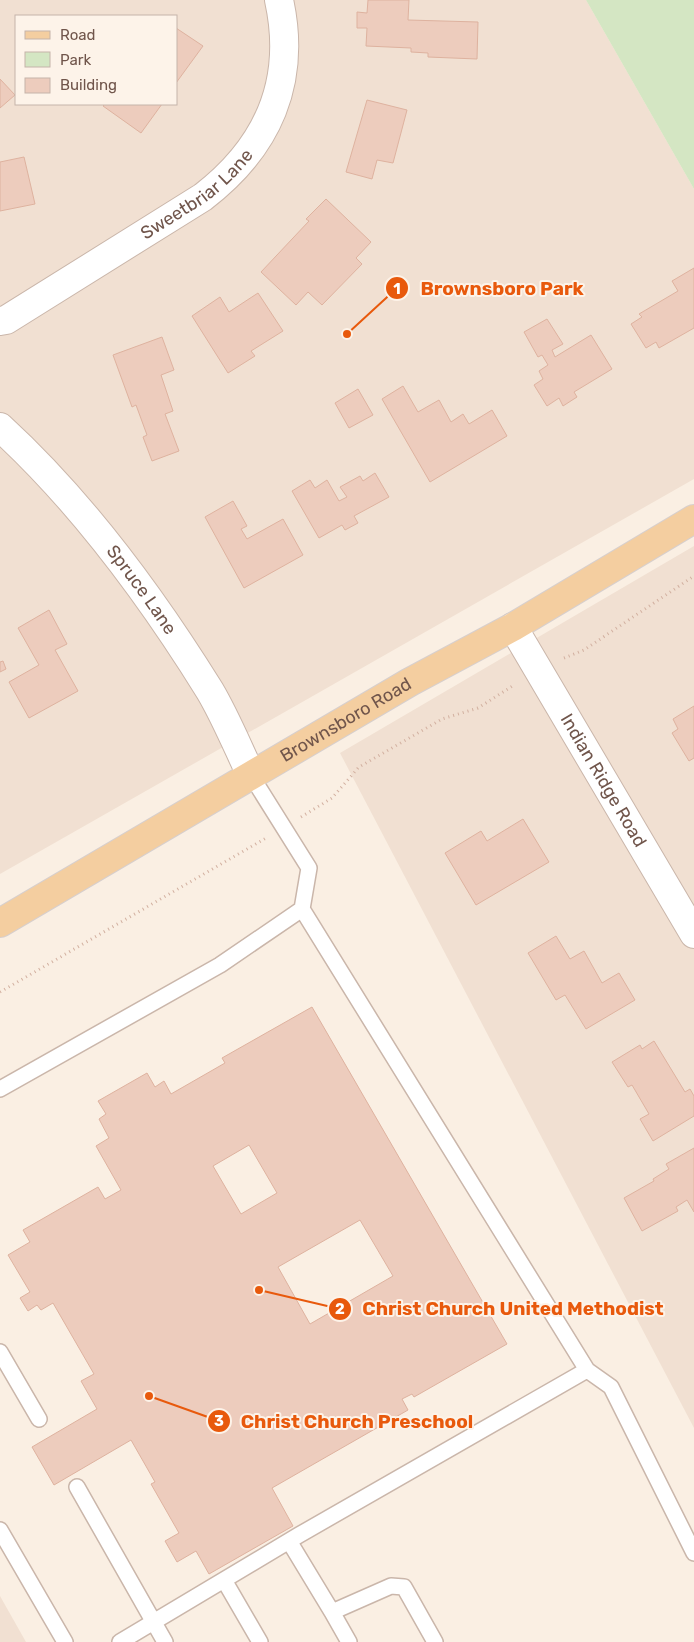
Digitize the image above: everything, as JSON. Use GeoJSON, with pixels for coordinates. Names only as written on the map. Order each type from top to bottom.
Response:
{"type":"FeatureCollection","features":[{"type":"Feature","properties":{"kind":"main road","name":"Brownsboro Road"},"geometry":{"type":"LineString","coordinates":[[0,923],[410,682],[513,626],[694,519]]}},
{"type":"Feature","properties":{"kind":"street","name":"Sweetbriar Lane"},"geometry":{"type":"LineString","coordinates":[[2,328],[203,197],[226,179],[252,151],[272,113],[282,70],[284,47],[279,0]]}},
{"type":"Feature","properties":{"kind":"street","name":"Spruce Lane"},"geometry":{"type":"LineString","coordinates":[[0,427],[29,453],[76,504],[139,586],[211,692],[252,776]]}},
{"type":"Feature","properties":{"kind":"street","name":"Indian Ridge Road"},"geometry":{"type":"LineString","coordinates":[[513,626],[694,934]]}},
{"type":"Feature","properties":{"kind":"lane"},"geometry":{"type":"LineString","coordinates":[[252,776],[309,868],[302,909],[587,1370],[611,1387],[694,1553]]}},
{"type":"Feature","properties":{"kind":"lane"},"geometry":{"type":"LineString","coordinates":[[0,1089],[220,964],[302,909]]}},
{"type":"Feature","properties":{"kind":"lane"},"geometry":{"type":"LineString","coordinates":[[0,1352],[39,1419]]}},
{"type":"Feature","properties":{"kind":"lane"},"geometry":{"type":"LineString","coordinates":[[120,1642],[290,1541],[587,1370]]}},
{"type":"Feature","properties":{"kind":"lane"},"geometry":{"type":"LineString","coordinates":[[77,1487],[165,1642]]}},
{"type":"Feature","properties":{"kind":"lane"},"geometry":{"type":"LineString","coordinates":[[0,1530],[65,1642]]}},
{"type":"Feature","properties":{"kind":"lane"},"geometry":{"type":"LineString","coordinates":[[290,1541],[349,1642]]}},
{"type":"Feature","properties":{"kind":"lane"},"geometry":{"type":"LineString","coordinates":[[224,1580],[260,1642]]}},
{"type":"Feature","properties":{"kind":"lane"},"geometry":{"type":"LineString","coordinates":[[332,1612],[391,1586],[404,1587],[435,1642]]}},
{"type":"Feature","properties":{"kind":"path"},"geometry":{"type":"LineString","coordinates":[[0,992],[332,798],[360,767],[442,719],[478,708],[539,670],[584,650],[694,576]]}},
{"type":"Feature","properties":{"kind":"shaded area"},"geometry":{"type":"Polygon","coordinates":[[[0,0],[586,0],[694,189],[694,479],[0,874],[0,0]]]}},
{"type":"Feature","properties":{"kind":"shaded area"},"geometry":{"type":"Polygon","coordinates":[[[694,546],[694,1428],[340,753],[694,546]]]}},
{"type":"Feature","properties":{"kind":"shaded area"},"geometry":{"type":"Polygon","coordinates":[[[0,1596],[26,1642],[0,1642],[0,1596]]]}},
{"type":"Feature","properties":{"kind":"green space"},"geometry":{"type":"Polygon","coordinates":[[[586,0],[694,0],[694,189],[586,0]]]}},
{"type":"Feature","properties":{"kind":"building"},"geometry":{"type":"Polygon","coordinates":[[[368,0],[409,0],[408,20],[478,22],[477,59],[428,57],[428,53],[411,52],[411,48],[366,46],[367,28],[357,28],[357,12],[367,13],[368,0]]]}},
{"type":"Feature","properties":{"kind":"building"},"geometry":{"type":"Polygon","coordinates":[[[178,29],[203,46],[178,80],[178,29]]]}},
{"type":"Feature","properties":{"kind":"building"},"geometry":{"type":"Polygon","coordinates":[[[0,79],[15,95],[0,108],[0,79]]]}},
{"type":"Feature","properties":{"kind":"building"},"geometry":{"type":"Polygon","coordinates":[[[367,100],[407,110],[393,163],[377,160],[372,179],[346,172],[367,100]]]}},
{"type":"Feature","properties":{"kind":"building"},"geometry":{"type":"Polygon","coordinates":[[[104,105],[161,105],[141,133],[104,105]]]}},
{"type":"Feature","properties":{"kind":"building"},"geometry":{"type":"Polygon","coordinates":[[[24,157],[35,204],[0,211],[0,162],[24,157]]]}},
{"type":"Feature","properties":{"kind":"building"},"geometry":{"type":"Polygon","coordinates":[[[326,199],[371,242],[356,258],[362,264],[322,305],[308,292],[296,305],[261,272],[309,221],[306,219],[326,199]]]}},
{"type":"Feature","properties":{"kind":"building"},"geometry":{"type":"Polygon","coordinates":[[[694,268],[694,328],[659,348],[656,342],[646,348],[631,324],[642,317],[639,314],[678,291],[672,281],[694,268]]]}},
{"type":"Feature","properties":{"kind":"building"},"geometry":{"type":"Polygon","coordinates":[[[258,293],[283,331],[251,351],[255,356],[228,373],[192,316],[220,297],[229,312],[258,293]]]}},
{"type":"Feature","properties":{"kind":"building"},"geometry":{"type":"Polygon","coordinates":[[[547,319],[563,344],[552,350],[555,357],[591,335],[612,369],[574,392],[577,397],[563,406],[559,398],[547,406],[534,385],[543,379],[539,371],[548,365],[542,355],[538,357],[524,332],[547,319]]]}},
{"type":"Feature","properties":{"kind":"building"},"geometry":{"type":"Polygon","coordinates":[[[162,337],[174,370],[161,375],[173,411],[165,414],[179,451],[152,461],[143,437],[147,435],[136,405],[132,407],[113,355],[162,337]]]}},
{"type":"Feature","properties":{"kind":"building"},"geometry":{"type":"Polygon","coordinates":[[[403,386],[418,412],[439,400],[451,422],[463,414],[469,424],[492,410],[507,436],[430,482],[382,399],[403,386]]]}},
{"type":"Feature","properties":{"kind":"building"},"geometry":{"type":"Polygon","coordinates":[[[358,389],[373,415],[349,428],[335,403],[358,389]]]}},
{"type":"Feature","properties":{"kind":"building"},"geometry":{"type":"Polygon","coordinates":[[[375,473],[389,497],[354,516],[358,523],[345,530],[342,525],[319,538],[292,491],[310,480],[315,488],[327,480],[339,501],[347,497],[340,487],[360,476],[363,481],[375,473]]]}},
{"type":"Feature","properties":{"kind":"building"},"geometry":{"type":"Polygon","coordinates":[[[233,501],[247,526],[241,529],[247,539],[283,519],[303,555],[244,588],[205,517],[233,501]]]}},
{"type":"Feature","properties":{"kind":"building"},"geometry":{"type":"Polygon","coordinates":[[[49,610],[67,644],[55,650],[78,691],[29,718],[9,682],[39,665],[18,628],[49,610]]]}},
{"type":"Feature","properties":{"kind":"building"},"geometry":{"type":"Polygon","coordinates":[[[3,661],[6,669],[0,672],[0,662],[3,661]]]}},
{"type":"Feature","properties":{"kind":"building"},"geometry":{"type":"Polygon","coordinates":[[[694,706],[694,758],[689,761],[672,733],[678,729],[673,719],[694,706]]]}},
{"type":"Feature","properties":{"kind":"building"},"geometry":{"type":"Polygon","coordinates":[[[523,819],[549,862],[476,905],[445,853],[481,831],[487,841],[523,819]]]}},
{"type":"Feature","properties":{"kind":"building"},"geometry":{"type":"Polygon","coordinates":[[[556,936],[570,959],[584,951],[602,983],[619,973],[635,1000],[586,1029],[565,995],[556,1000],[528,953],[556,936]]]}},
{"type":"Feature","properties":{"kind":"building"},"geometry":{"type":"Polygon","coordinates":[[[312,1007],[507,1344],[414,1397],[412,1394],[402,1399],[408,1410],[272,1488],[293,1526],[209,1574],[196,1551],[177,1562],[165,1541],[179,1533],[151,1484],[155,1482],[131,1440],[54,1485],[32,1447],[97,1409],[81,1381],[94,1374],[53,1303],[41,1310],[37,1305],[28,1311],[20,1298],[30,1292],[8,1255],[30,1242],[23,1230],[98,1187],[105,1199],[121,1190],[96,1146],[109,1138],[99,1119],[106,1114],[98,1101],[147,1073],[155,1087],[164,1081],[171,1094],[225,1063],[222,1058],[312,1007]],[[249,1145],[213,1166],[241,1214],[277,1193],[249,1145]],[[360,1220],[278,1267],[310,1324],[393,1276],[360,1220]]]}},
{"type":"Feature","properties":{"kind":"building"},"geometry":{"type":"Polygon","coordinates":[[[654,1041],[685,1092],[690,1089],[694,1096],[694,1116],[653,1141],[640,1119],[649,1114],[632,1085],[628,1087],[612,1062],[640,1045],[642,1049],[654,1041]]]}},
{"type":"Feature","properties":{"kind":"building"},"geometry":{"type":"Polygon","coordinates":[[[694,1148],[694,1212],[687,1200],[676,1207],[678,1211],[642,1231],[624,1198],[654,1181],[653,1179],[669,1169],[666,1164],[694,1148]]]}},
{"type":"Feature","properties":{"kind":"place","name":"Brownsboro Park"},"geometry":{"type":"Point","coordinates":[347,334]}},
{"type":"Feature","properties":{"kind":"place","name":"Christ Church United Methodist"},"geometry":{"type":"Point","coordinates":[259,1290]}},
{"type":"Feature","properties":{"kind":"place","name":"Christ Church Preschool"},"geometry":{"type":"Point","coordinates":[149,1396]}}]}
